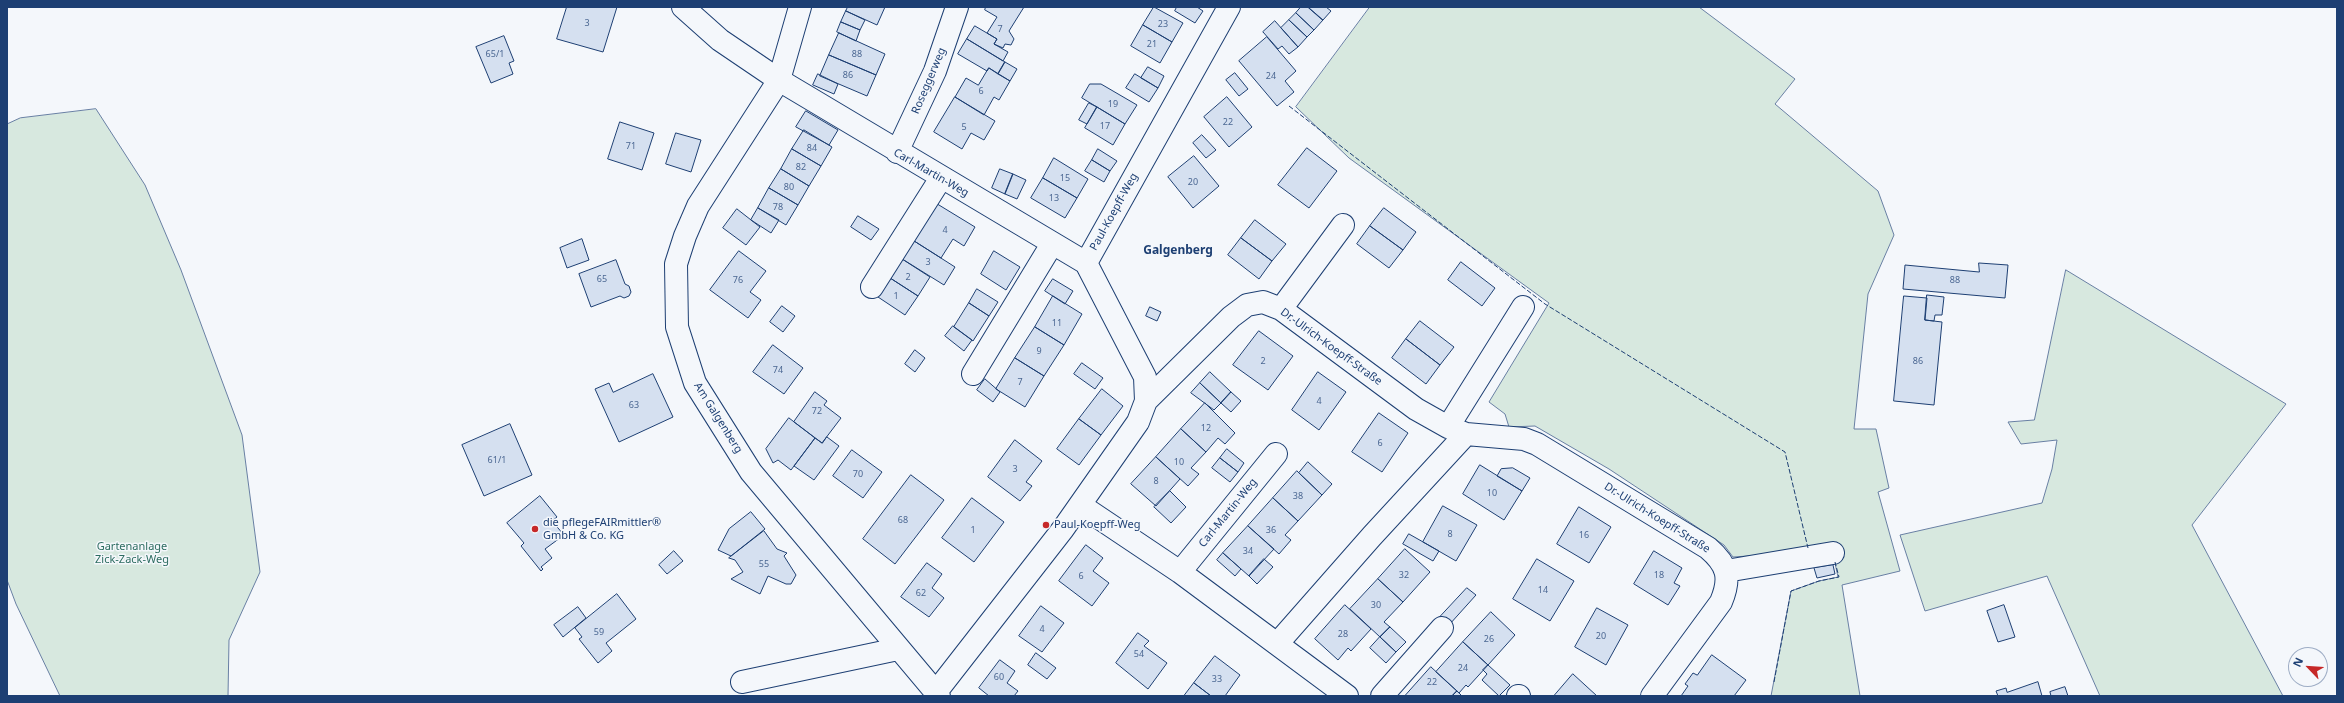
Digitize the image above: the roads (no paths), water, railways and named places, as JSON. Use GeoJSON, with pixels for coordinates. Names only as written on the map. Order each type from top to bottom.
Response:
{"type":"FeatureCollection","features":[{"type":"Feature","properties":{"kind":"street","name":"Carl-Martin-Weg"},"geometry":{"type":"LineString","coordinates":[[683,7],[720,40],[779,80],[897,152],[1086,263]]}},
{"type":"Feature","properties":{"kind":"street","name":"Am Galgenberg"},"geometry":{"type":"LineString","coordinates":[[800,7],[779,80],[698,206],[685,236],[676,264],[676,327],[695,383],[751,472],[937,694]]}},
{"type":"Feature","properties":{"kind":"street","name":"Roseggerweg"},"geometry":{"type":"LineString","coordinates":[[897,152],[935,71],[956,7]]}},
{"type":"Feature","properties":{"kind":"street","name":"Paul-Koepff-Weg"},"geometry":{"type":"LineString","coordinates":[[937,694],[1080,505],[1138,422],[1146,401],[1145,377],[1086,263],[1229,7]]}},
{"type":"Feature","properties":{"kind":"street"},"geometry":{"type":"LineString","coordinates":[[872,287],[941,178]]}},
{"type":"Feature","properties":{"kind":"street"},"geometry":{"type":"LineString","coordinates":[[1281,309],[1343,225]]}},
{"type":"Feature","properties":{"kind":"street"},"geometry":{"type":"LineString","coordinates":[[973,374],[1052,244]]}},
{"type":"Feature","properties":{"kind":"street","name":"Dr.-Ulrich-Koepff-Straße"},"geometry":{"type":"LineString","coordinates":[[1146,401],[1231,317],[1247,305],[1263,302],[1281,309],[1416,409],[1457,431],[1524,439],[1538,444],[1708,548],[1719,558],[1726,571]]}},
{"type":"Feature","properties":{"kind":"street"},"geometry":{"type":"LineString","coordinates":[[1277,644],[1372,536],[1457,431],[1523,307]]}},
{"type":"Feature","properties":{"kind":"street","name":"Carl-Martin-Weg"},"geometry":{"type":"LineString","coordinates":[[1180,572],[1276,454]]}},
{"type":"Feature","properties":{"kind":"street"},"geometry":{"type":"LineString","coordinates":[[1080,505],[1180,572],[1347,696]]}},
{"type":"Feature","properties":{"kind":"street"},"geometry":{"type":"LineString","coordinates":[[1652,696],[1721,602],[1727,587],[1726,571],[1833,553]]}},
{"type":"Feature","properties":{"kind":"street"},"geometry":{"type":"LineString","coordinates":[[1382,696],[1442,628]]}},
{"type":"Feature","properties":{"kind":"street"},"geometry":{"type":"LineString","coordinates":[[742,682],[898,649]]}},
{"type":"Feature","properties":{"kind":"place","name":"Paul-Koepff-Weg"},"geometry":{"type":"Point","coordinates":[1046,525]}},
{"type":"Feature","properties":{"kind":"place","name":"die pflegeFAIRmittler® GmbH & Co. KG"},"geometry":{"type":"Point","coordinates":[535,529]}},
{"type":"Feature","properties":{"kind":"district","name":"Galgenberg"},"geometry":{"type":"Point","coordinates":[1178,251]}},
{"type":"Feature","properties":{"kind":"park label","name":"Gartenanlage Zick-Zack-Weg"},"geometry":{"type":"Point","coordinates":[132,553]}}]}
